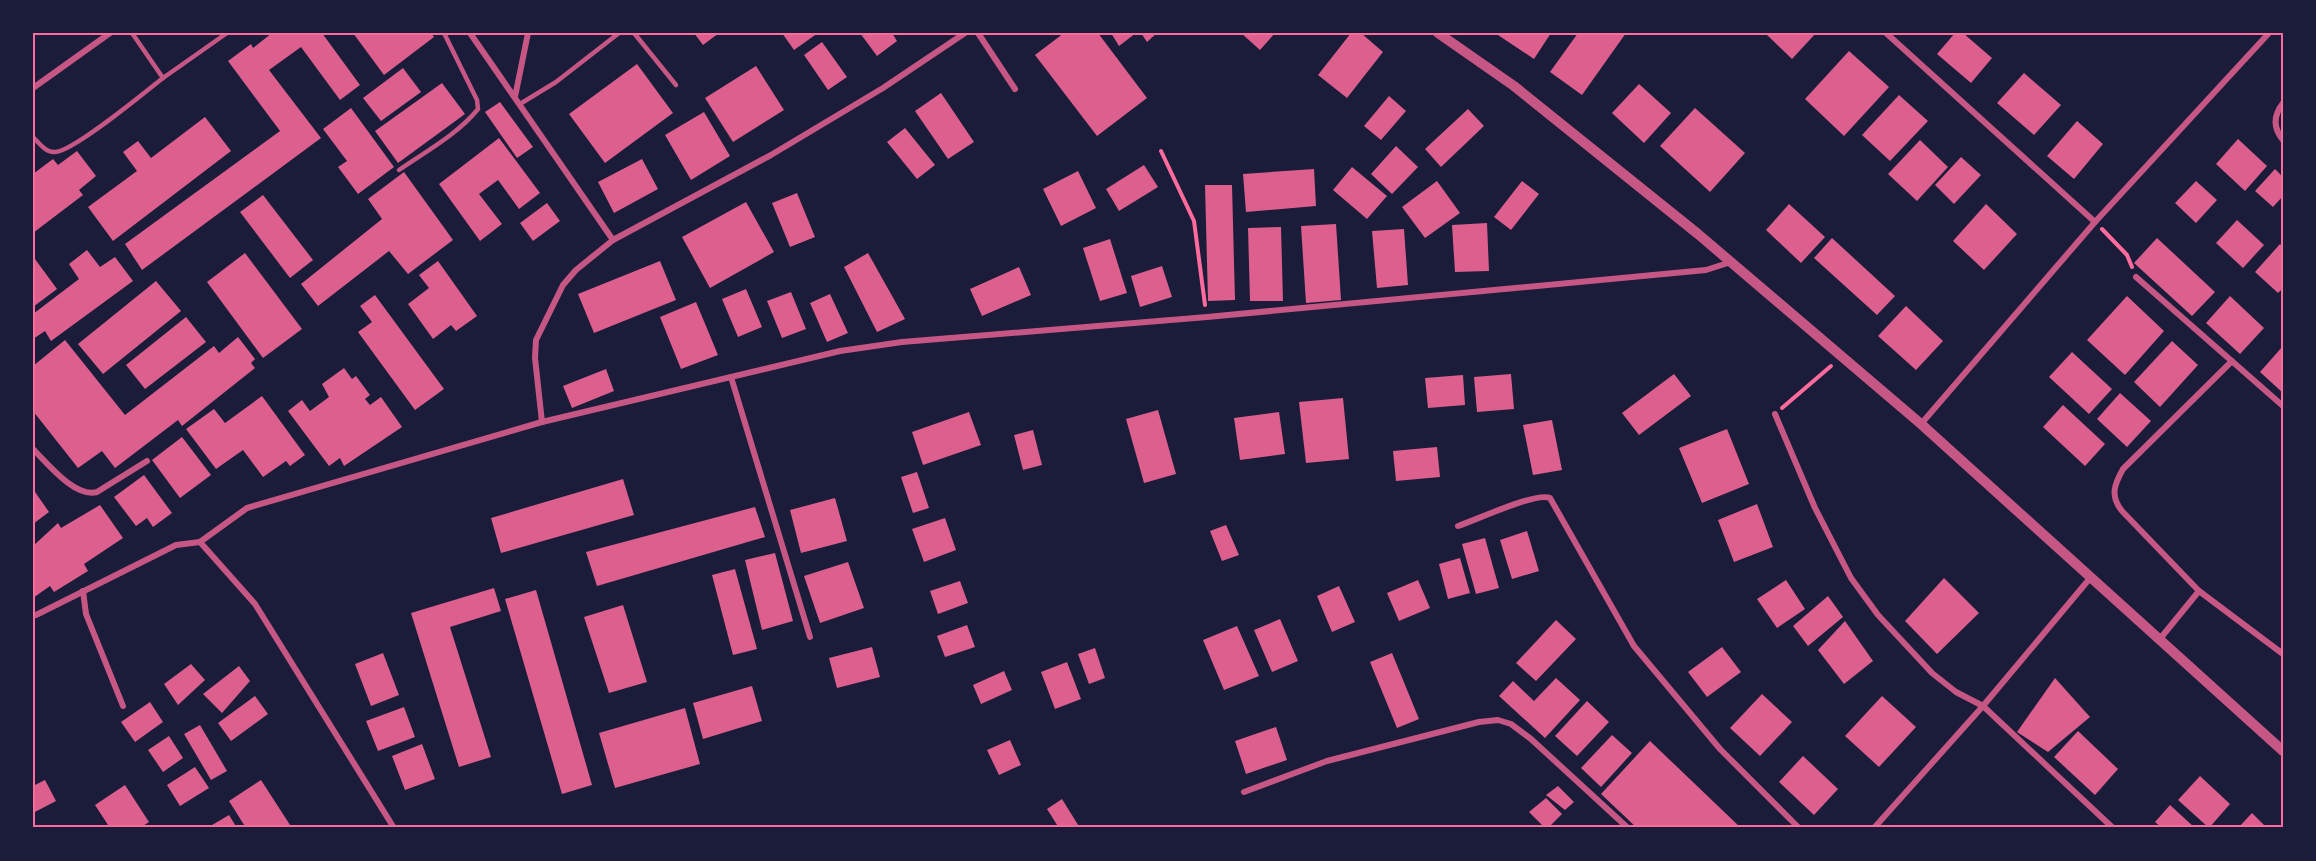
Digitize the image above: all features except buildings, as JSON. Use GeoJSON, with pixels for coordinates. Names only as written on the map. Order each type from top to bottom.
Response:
{"type":"FeatureCollection","features":[{"type":"Feature","properties":{"kind":"street"},"geometry":{"type":"LineString","coordinates":[[33,88],[110,33]]}},
{"type":"Feature","properties":{"kind":"street"},"geometry":{"type":"LineString","coordinates":[[470,33],[613,240]]}},
{"type":"Feature","properties":{"kind":"street"},"geometry":{"type":"LineString","coordinates":[[515,97],[528,33]]}},
{"type":"Feature","properties":{"kind":"street"},"geometry":{"type":"LineString","coordinates":[[542,422],[535,358],[536,340],[563,285],[597,250],[771,155],[883,88],[965,33]]}},
{"type":"Feature","properties":{"kind":"street"},"geometry":{"type":"LineString","coordinates":[[978,33],[1015,89]]}},
{"type":"Feature","properties":{"kind":"street"},"geometry":{"type":"LineString","coordinates":[[1438,33],[1523,93],[1731,262],[1921,424],[2283,751]]}},
{"type":"Feature","properties":{"kind":"street"},"geometry":{"type":"LineString","coordinates":[[1886,33],[2095,222]]}},
{"type":"Feature","properties":{"kind":"street"},"geometry":{"type":"LineString","coordinates":[[1921,424],[2095,222],[2269,33]]}},
{"type":"Feature","properties":{"kind":"street"},"geometry":{"type":"LineString","coordinates":[[2283,103],[2278,109],[2275,123],[2283,140]]}},
{"type":"Feature","properties":{"kind":"street"},"geometry":{"type":"LineString","coordinates":[[36,615],[176,545],[200,542],[247,508],[542,422],[840,351],[902,342],[1207,317],[1706,270],[1731,262]]}},
{"type":"Feature","properties":{"kind":"street"},"geometry":{"type":"LineString","coordinates":[[2136,276],[2283,406]]}},
{"type":"Feature","properties":{"kind":"street"},"geometry":{"type":"LineString","coordinates":[[2232,361],[2123,469],[2113,493],[2122,511],[2199,591],[2283,654]]}},
{"type":"Feature","properties":{"kind":"street"},"geometry":{"type":"LineString","coordinates":[[731,377],[810,637]]}},
{"type":"Feature","properties":{"kind":"street"},"geometry":{"type":"LineString","coordinates":[[1775,414],[1815,508],[1851,578],[1878,615],[1932,673],[1956,692],[1983,706],[2113,828]]}},
{"type":"Feature","properties":{"kind":"street"},"geometry":{"type":"LineString","coordinates":[[33,449],[73,487],[91,494],[147,461]]}},
{"type":"Feature","properties":{"kind":"street"},"geometry":{"type":"LineString","coordinates":[[1458,526],[1529,500],[1545,496],[1550,498],[1634,646],[1720,749],[1799,828]]}},
{"type":"Feature","properties":{"kind":"street"},"geometry":{"type":"LineString","coordinates":[[200,542],[255,604],[394,828]]}},
{"type":"Feature","properties":{"kind":"street"},"geometry":{"type":"LineString","coordinates":[[1874,828],[1983,706],[2091,578]]}},
{"type":"Feature","properties":{"kind":"street"},"geometry":{"type":"LineString","coordinates":[[83,591],[86,614],[123,706]]}},
{"type":"Feature","properties":{"kind":"street"},"geometry":{"type":"LineString","coordinates":[[2159,640],[2199,591]]}},
{"type":"Feature","properties":{"kind":"street"},"geometry":{"type":"LineString","coordinates":[[1244,792],[1327,761],[1470,724],[1498,720],[1511,724],[1531,739],[1628,828]]}},
{"type":"Feature","properties":{"kind":"lane"},"geometry":{"type":"LineString","coordinates":[[132,33],[163,78]]}},
{"type":"Feature","properties":{"kind":"lane"},"geometry":{"type":"LineString","coordinates":[[33,137],[43,148],[52,153],[61,151],[97,128],[227,33]]}},
{"type":"Feature","properties":{"kind":"lane"},"geometry":{"type":"LineString","coordinates":[[399,170],[463,124],[478,109],[477,100],[444,33]]}},
{"type":"Feature","properties":{"kind":"lane"},"geometry":{"type":"LineString","coordinates":[[520,104],[556,82],[619,33]]}},
{"type":"Feature","properties":{"kind":"lane"},"geometry":{"type":"LineString","coordinates":[[634,33],[676,85]]}},
{"type":"Feature","properties":{"kind":"path"},"geometry":{"type":"LineString","coordinates":[[1161,151],[1194,221],[1207,317]]}},
{"type":"Feature","properties":{"kind":"path"},"geometry":{"type":"LineString","coordinates":[[2095,222],[2127,255],[2136,276]]}},
{"type":"Feature","properties":{"kind":"path"},"geometry":{"type":"LineString","coordinates":[[1775,414],[1841,357]]}}]}
